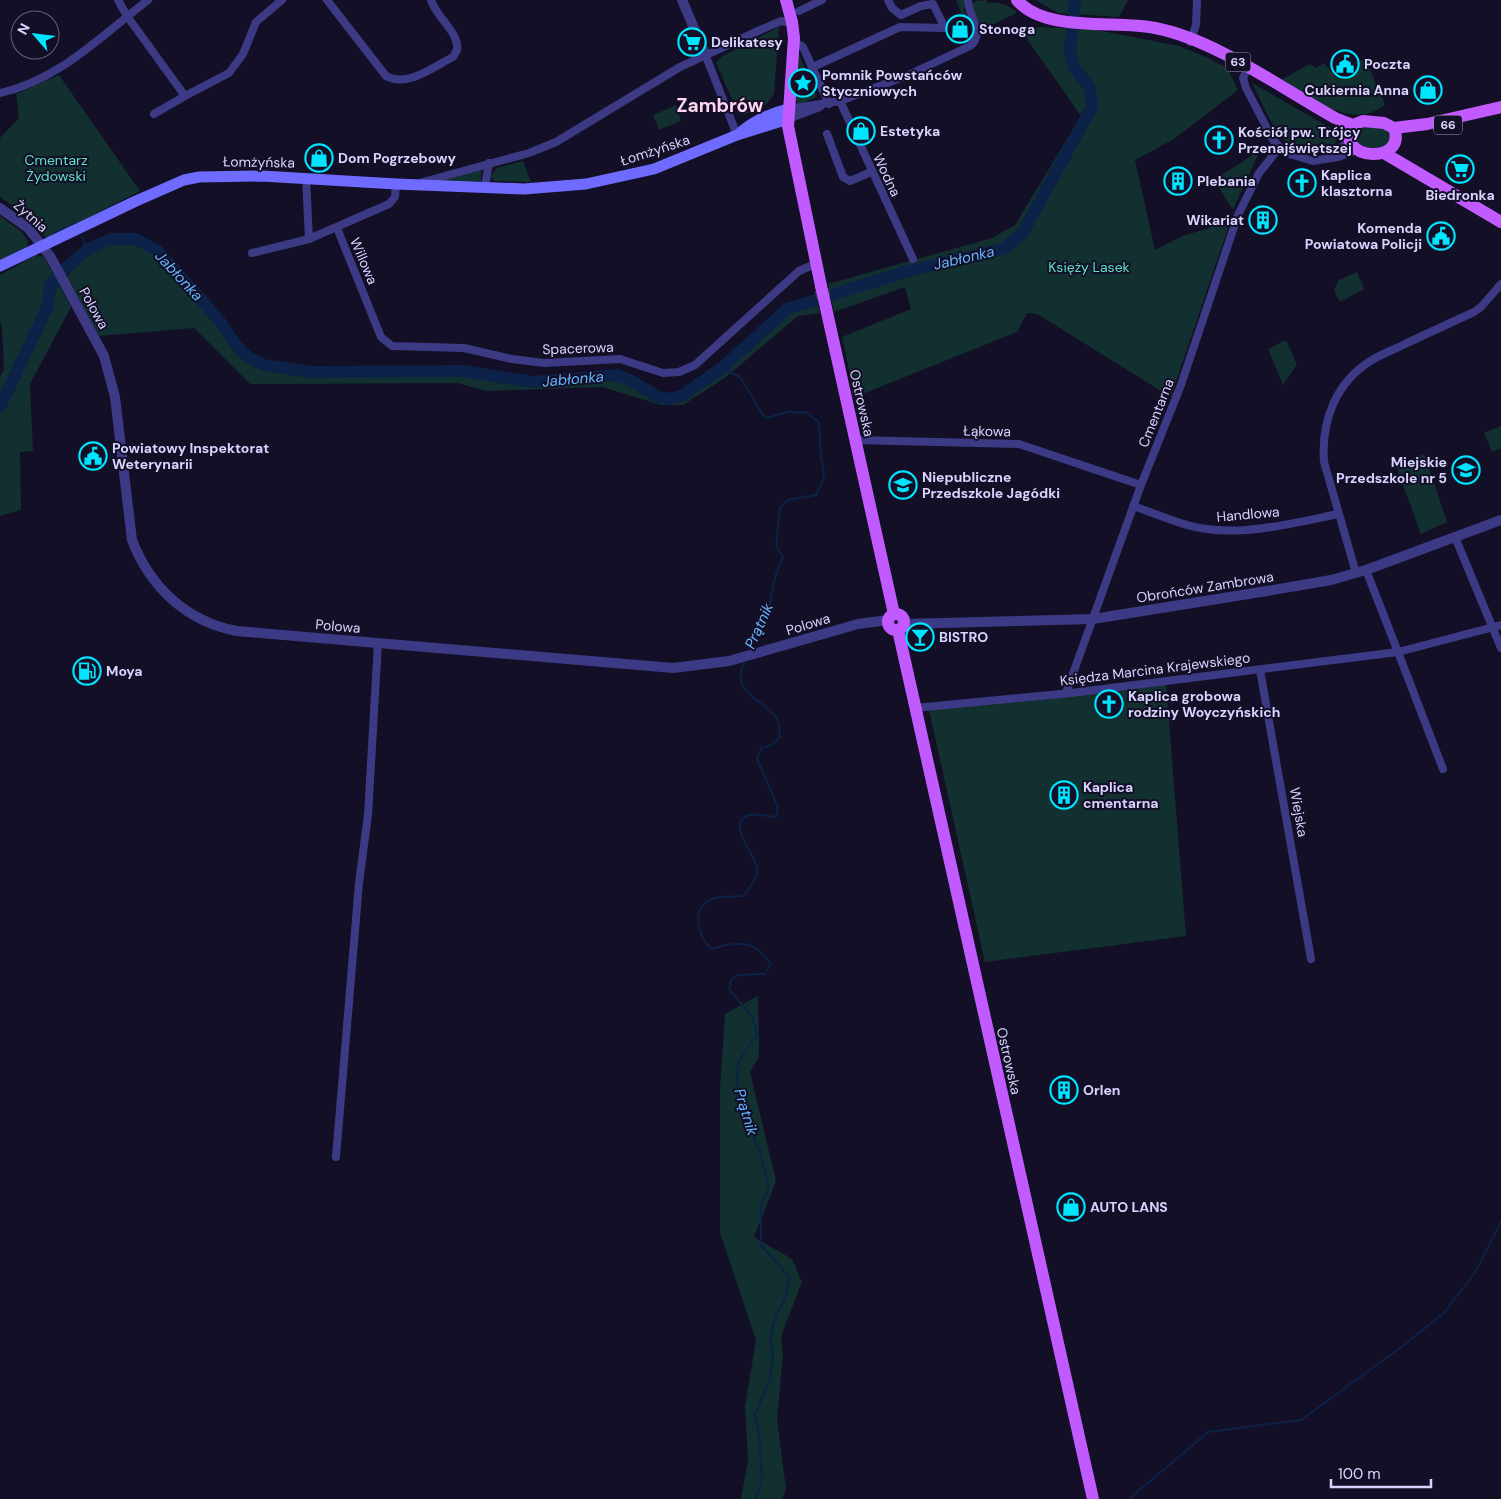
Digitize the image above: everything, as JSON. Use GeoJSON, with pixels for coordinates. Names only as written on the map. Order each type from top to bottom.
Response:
{"type":"FeatureCollection","features":[{"type":"Feature","properties":{"kind":"main road"},"geometry":{"type":"LineString","coordinates":[[779,0],[786,22],[785,115]]}},
{"type":"Feature","properties":{"kind":"main road"},"geometry":{"type":"LineString","coordinates":[[785,115],[794,41],[792,22],[786,0]]}},
{"type":"Feature","properties":{"kind":"main road","name":"63"},"geometry":{"type":"LineString","coordinates":[[1017,0],[1038,16],[1058,20],[1116,25],[1134,24],[1156,28],[1190,41],[1326,113],[1352,137],[1392,141]]}},
{"type":"Feature","properties":{"kind":"main road"},"geometry":{"type":"LineString","coordinates":[[1027,0],[1038,16]]}},
{"type":"Feature","properties":{"kind":"main road","name":"66"},"geometry":{"type":"LineString","coordinates":[[1392,141],[1427,124],[1501,107]]}},
{"type":"Feature","properties":{"kind":"main road","name":"66"},"geometry":{"type":"LineString","coordinates":[[1392,141],[1418,130],[1501,114]]}},
{"type":"Feature","properties":{"kind":"main road","name":"Łomżyńska"},"geometry":{"type":"LineString","coordinates":[[0,266],[184,180],[206,176],[306,178],[414,185],[485,186],[524,189],[586,184],[617,179],[654,169],[736,130],[785,115]]}},
{"type":"Feature","properties":{"kind":"main road","name":"Łomżyńska"},"geometry":{"type":"LineString","coordinates":[[736,130],[785,115]]}},
{"type":"Feature","properties":{"kind":"main road","name":"Ostrowska"},"geometry":{"type":"LineString","coordinates":[[785,115],[891,617]]}},
{"type":"Feature","properties":{"kind":"main road","name":"63"},"geometry":{"type":"LineString","coordinates":[[1352,137],[1363,121],[1384,123],[1392,141],[1424,179],[1451,192],[1501,222]]}},
{"type":"Feature","properties":{"kind":"main road"},"geometry":{"type":"LineString","coordinates":[[891,617],[890,627],[901,627]]}},
{"type":"Feature","properties":{"kind":"main road","name":"Ostrowska"},"geometry":{"type":"LineString","coordinates":[[901,627],[915,708],[1093,1499]]}},
{"type":"Feature","properties":{"kind":"street"},"geometry":{"type":"LineString","coordinates":[[118,0],[127,16],[185,96]]}},
{"type":"Feature","properties":{"kind":"street"},"geometry":{"type":"LineString","coordinates":[[0,93],[31,84],[62,68],[148,0]]}},
{"type":"Feature","properties":{"kind":"street"},"geometry":{"type":"LineString","coordinates":[[154,114],[228,72],[243,54],[256,22],[282,0]]}},
{"type":"Feature","properties":{"kind":"street"},"geometry":{"type":"LineString","coordinates":[[328,0],[386,76],[394,80],[406,80],[453,57],[457,50],[456,40],[437,14],[431,0]]}},
{"type":"Feature","properties":{"kind":"street"},"geometry":{"type":"LineString","coordinates":[[682,0],[736,130]]}},
{"type":"Feature","properties":{"kind":"street"},"geometry":{"type":"LineString","coordinates":[[799,11],[822,0]]}},
{"type":"Feature","properties":{"kind":"street"},"geometry":{"type":"LineString","coordinates":[[813,67],[900,27],[944,28],[934,4],[920,6],[901,14],[892,8],[888,0]]}},
{"type":"Feature","properties":{"kind":"street"},"geometry":{"type":"LineString","coordinates":[[785,115],[840,101],[906,76],[970,46],[977,36],[976,28],[968,12],[968,0]]}},
{"type":"Feature","properties":{"kind":"street"},"geometry":{"type":"LineString","coordinates":[[1190,41],[1196,24],[1197,0]]}},
{"type":"Feature","properties":{"kind":"street"},"geometry":{"type":"LineString","coordinates":[[414,185],[529,153],[556,142],[680,67],[758,30],[781,21],[786,22]]}},
{"type":"Feature","properties":{"kind":"street"},"geometry":{"type":"LineString","coordinates":[[794,41],[803,47],[829,104]]}},
{"type":"Feature","properties":{"kind":"street"},"geometry":{"type":"LineString","coordinates":[[1246,71],[1246,88],[1279,148],[1286,153],[1303,160],[1313,161],[1338,157],[1352,137]]}},
{"type":"Feature","properties":{"kind":"street","name":"Wodna"},"geometry":{"type":"LineString","coordinates":[[840,101],[871,172],[913,259]]}},
{"type":"Feature","properties":{"kind":"street"},"geometry":{"type":"LineString","coordinates":[[827,134],[844,177],[850,181],[871,172]]}},
{"type":"Feature","properties":{"kind":"street"},"geometry":{"type":"LineString","coordinates":[[1330,157],[1352,137]]}},
{"type":"Feature","properties":{"kind":"street","name":"Cmentarna"},"geometry":{"type":"LineString","coordinates":[[1066,693],[1133,506],[1181,385],[1238,216],[1259,172],[1279,148]]}},
{"type":"Feature","properties":{"kind":"street"},"geometry":{"type":"LineString","coordinates":[[485,186],[489,164]]}},
{"type":"Feature","properties":{"kind":"street"},"geometry":{"type":"LineString","coordinates":[[306,178],[309,239]]}},
{"type":"Feature","properties":{"kind":"street","name":"Willowa"},"geometry":{"type":"LineString","coordinates":[[392,346],[381,337],[337,228],[393,201],[396,184]]}},
{"type":"Feature","properties":{"kind":"street","name":"Żytnia"},"geometry":{"type":"LineString","coordinates":[[0,208],[28,228],[43,246]]}},
{"type":"Feature","properties":{"kind":"street"},"geometry":{"type":"LineString","coordinates":[[252,253],[309,239],[337,228]]}},
{"type":"Feature","properties":{"kind":"street","name":"Polowa"},"geometry":{"type":"LineString","coordinates":[[43,246],[57,268],[104,356],[112,378],[132,540],[142,562],[156,584],[177,605],[194,616],[237,631],[674,668],[741,658],[858,624],[891,617]]}},
{"type":"Feature","properties":{"kind":"street","name":"Spacerowa"},"geometry":{"type":"LineString","coordinates":[[392,346],[464,348],[512,359],[544,363],[615,358],[663,373],[679,372],[703,359],[799,271],[815,264]]}},
{"type":"Feature","properties":{"kind":"street"},"geometry":{"type":"LineString","coordinates":[[1443,769],[1398,652],[1361,572],[1338,514],[1326,476],[1322,443],[1329,410],[1341,389],[1357,370],[1371,360],[1481,307],[1501,284]]}},
{"type":"Feature","properties":{"kind":"street","name":"Łąkowa"},"geometry":{"type":"LineString","coordinates":[[855,440],[1019,444],[1141,485]]}},
{"type":"Feature","properties":{"kind":"street","name":"Handlowa"},"geometry":{"type":"LineString","coordinates":[[1133,506],[1195,527],[1217,530],[1276,525],[1338,514]]}},
{"type":"Feature","properties":{"kind":"street","name":"Obrońców Zambrowa"},"geometry":{"type":"LineString","coordinates":[[901,627],[1093,619],[1267,591],[1361,572],[1501,520]]}},
{"type":"Feature","properties":{"kind":"street"},"geometry":{"type":"LineString","coordinates":[[1456,537],[1501,648]]}},
{"type":"Feature","properties":{"kind":"street","name":"Księdza Marcina Krajewskiego"},"geometry":{"type":"LineString","coordinates":[[915,708],[1066,693],[1398,652],[1493,629],[1501,625]]}},
{"type":"Feature","properties":{"kind":"street"},"geometry":{"type":"LineString","coordinates":[[336,1157],[359,883],[368,815],[378,643]]}},
{"type":"Feature","properties":{"kind":"street","name":"Wiejska"},"geometry":{"type":"LineString","coordinates":[[1260,670],[1310,959]]}},
{"type":"Feature","properties":{"kind":"green space"},"geometry":{"type":"Polygon","coordinates":[[[956,0],[965,0],[964,10],[968,18],[964,20],[956,0]]]}},
{"type":"Feature","properties":{"kind":"green space"},"geometry":{"type":"Polygon","coordinates":[[[986,0],[988,3],[1000,3],[1008,6],[1017,13],[981,30],[971,5],[975,1],[986,0]]]}},
{"type":"Feature","properties":{"kind":"green space"},"geometry":{"type":"Polygon","coordinates":[[[1036,0],[1128,0],[1119,17],[1058,13],[1036,0]]]}},
{"type":"Feature","properties":{"kind":"green space"},"geometry":{"type":"Polygon","coordinates":[[[779,27],[772,98],[769,102],[753,111],[743,115],[738,113],[716,63],[721,57],[779,27]]]}},
{"type":"Feature","properties":{"kind":"green space","name":"Księży Lasek"},"geometry":{"type":"Polygon","coordinates":[[[1042,27],[1097,30],[1179,46],[1227,68],[1238,90],[1174,139],[1135,160],[1155,250],[1185,235],[1210,228],[1209,223],[1226,218],[1229,225],[1171,397],[1037,314],[1027,313],[1017,332],[855,397],[842,337],[911,309],[905,287],[834,312],[828,284],[992,238],[1015,225],[1081,116],[1020,29],[1042,27]]]}},
{"type":"Feature","properties":{"kind":"green space"},"geometry":{"type":"Polygon","coordinates":[[[799,54],[817,97],[798,105],[795,99],[799,54]]]}},
{"type":"Feature","properties":{"kind":"green space"},"geometry":{"type":"Polygon","coordinates":[[[1365,58],[1385,105],[1372,112],[1359,115],[1332,109],[1281,80],[1310,64],[1316,68],[1324,63],[1337,78],[1365,58]]]}},
{"type":"Feature","properties":{"kind":"green space","name":"Cmentarz Żydowski"},"geometry":{"type":"Polygon","coordinates":[[[59,75],[140,191],[47,239],[31,219],[0,197],[0,138],[19,118],[16,94],[59,75]]]}},
{"type":"Feature","properties":{"kind":"green space"},"geometry":{"type":"Polygon","coordinates":[[[1252,83],[1336,131],[1339,135],[1333,147],[1315,151],[1301,150],[1290,145],[1280,136],[1273,125],[1252,83]]]}},
{"type":"Feature","properties":{"kind":"green space"},"geometry":{"type":"Polygon","coordinates":[[[676,105],[681,121],[659,130],[653,115],[676,105]]]}},
{"type":"Feature","properties":{"kind":"green space"},"geometry":{"type":"Polygon","coordinates":[[[1362,126],[1388,130],[1391,142],[1378,148],[1360,144],[1355,141],[1356,130],[1362,126]]]}},
{"type":"Feature","properties":{"kind":"green space"},"geometry":{"type":"Polygon","coordinates":[[[1260,150],[1233,210],[1214,180],[1260,150]]]}},
{"type":"Feature","properties":{"kind":"green space"},"geometry":{"type":"Polygon","coordinates":[[[523,161],[531,182],[495,181],[490,177],[497,168],[523,161]]]}},
{"type":"Feature","properties":{"kind":"green space"},"geometry":{"type":"Polygon","coordinates":[[[481,170],[481,182],[443,181],[443,180],[481,170]]]}},
{"type":"Feature","properties":{"kind":"green space"},"geometry":{"type":"Polygon","coordinates":[[[0,216],[22,232],[28,241],[26,249],[0,261],[0,216]]]}},
{"type":"Feature","properties":{"kind":"green space"},"geometry":{"type":"Polygon","coordinates":[[[133,243],[149,251],[167,266],[217,326],[239,357],[256,367],[293,374],[455,374],[500,383],[532,386],[610,380],[628,383],[658,400],[669,401],[680,399],[720,375],[791,312],[817,302],[820,313],[798,316],[726,377],[683,405],[661,405],[602,387],[486,391],[457,383],[250,384],[194,328],[99,336],[67,277],[81,260],[95,250],[102,247],[133,243]]]}},
{"type":"Feature","properties":{"kind":"green space"},"geometry":{"type":"Polygon","coordinates":[[[36,255],[44,257],[71,307],[30,384],[33,451],[20,452],[21,510],[0,516],[0,376],[4,370],[0,322],[0,275],[36,255]]]}},
{"type":"Feature","properties":{"kind":"green space"},"geometry":{"type":"Polygon","coordinates":[[[1357,272],[1364,289],[1340,302],[1334,290],[1339,280],[1357,272]]]}},
{"type":"Feature","properties":{"kind":"green space"},"geometry":{"type":"Polygon","coordinates":[[[1286,340],[1297,364],[1283,385],[1268,349],[1286,340]]]}},
{"type":"Feature","properties":{"kind":"green space"},"geometry":{"type":"Polygon","coordinates":[[[1501,426],[1501,448],[1492,452],[1484,433],[1501,426]]]}},
{"type":"Feature","properties":{"kind":"green space"},"geometry":{"type":"Polygon","coordinates":[[[1424,454],[1447,522],[1421,534],[1396,466],[1424,454]]]}},
{"type":"Feature","properties":{"kind":"green space"},"geometry":{"type":"Polygon","coordinates":[[[1166,684],[1186,936],[985,962],[929,710],[1166,684]]]}},
{"type":"Feature","properties":{"kind":"green space"},"geometry":{"type":"Polygon","coordinates":[[[758,996],[759,1057],[750,1072],[776,1181],[754,1237],[792,1259],[802,1282],[781,1336],[783,1354],[777,1419],[786,1489],[782,1499],[741,1499],[748,1460],[745,1407],[756,1340],[720,1233],[720,1088],[725,1014],[758,996]]]}},
{"type":"Feature","properties":{"kind":"waterway","name":"Jabłonka"},"geometry":{"type":"LineString","coordinates":[[0,407],[48,306],[50,286],[61,272],[87,250],[111,239],[136,239],[158,251],[219,320],[236,345],[248,357],[264,365],[311,372],[463,371],[533,382],[616,375],[630,380],[658,397],[670,399],[681,396],[722,368],[787,309],[908,271],[1004,249],[1023,232],[1092,107],[1090,88],[1073,66],[1070,50],[1075,0]]}},
{"type":"Feature","properties":{"kind":"waterway"},"geometry":{"type":"LineString","coordinates":[[54,233],[76,223]]}},
{"type":"Feature","properties":{"kind":"waterway"},"geometry":{"type":"LineString","coordinates":[[82,236],[87,250]]}},
{"type":"Feature","properties":{"kind":"waterway","name":"Prątnik"},"geometry":{"type":"LineString","coordinates":[[722,368],[740,377],[764,417],[767,418],[790,411],[796,413],[805,412],[819,422],[823,480],[816,495],[788,500],[780,507],[776,546],[783,557],[775,577],[768,613],[760,621],[750,650]]}},
{"type":"Feature","properties":{"kind":"waterway","name":"Prątnik"},"geometry":{"type":"LineString","coordinates":[[745,661],[741,673],[741,682],[750,695],[765,706],[779,723],[780,737],[772,745],[761,748],[757,759],[778,807],[776,817],[749,815],[742,819],[741,833],[756,866],[757,873],[755,879],[743,896],[715,898],[705,904],[700,910],[698,923],[703,937],[711,949],[729,944],[745,944],[759,950],[771,965],[764,974],[738,975],[731,980],[729,989],[753,1018],[757,1035],[738,1062],[737,1081],[738,1096],[760,1153],[769,1189],[761,1204],[761,1245],[789,1277],[787,1294],[774,1322],[770,1338],[773,1357],[770,1379],[755,1415],[759,1434],[762,1481],[755,1499]]}},
{"type":"Feature","properties":{"kind":"waterway"},"geometry":{"type":"LineString","coordinates":[[1129,1499],[1208,1432],[1301,1420],[1400,1348],[1444,1313],[1476,1271],[1501,1222]]}},
{"type":"Feature","properties":{"kind":"tunnel"},"geometry":{"type":"LineString","coordinates":[[815,295],[830,292]]}},
{"type":"Feature","properties":{"kind":"place","name":"Stonoga"},"geometry":{"type":"Point","coordinates":[960,29]}},
{"type":"Feature","properties":{"kind":"place","name":"Delikatesy"},"geometry":{"type":"Point","coordinates":[692,42]}},
{"type":"Feature","properties":{"kind":"place","name":"Poczta"},"geometry":{"type":"Point","coordinates":[1345,64]}},
{"type":"Feature","properties":{"kind":"place","name":"Pomnik Powstańców Styczniowych"},"geometry":{"type":"Point","coordinates":[803,83]}},
{"type":"Feature","properties":{"kind":"place","name":"Cukiernia Anna"},"geometry":{"type":"Point","coordinates":[1428,90]}},
{"type":"Feature","properties":{"kind":"place","name":"Estetyka"},"geometry":{"type":"Point","coordinates":[861,131]}},
{"type":"Feature","properties":{"kind":"place","name":"Kościół pw. Trójcy Przenajświętszej"},"geometry":{"type":"Point","coordinates":[1219,140]}},
{"type":"Feature","properties":{"kind":"place","name":"Dom Pogrzebowy"},"geometry":{"type":"Point","coordinates":[319,158]}},
{"type":"Feature","properties":{"kind":"place","name":"Biedronka"},"geometry":{"type":"Point","coordinates":[1460,169]}},
{"type":"Feature","properties":{"kind":"place","name":"Plebania"},"geometry":{"type":"Point","coordinates":[1178,181]}},
{"type":"Feature","properties":{"kind":"place","name":"Kaplica klasztorna"},"geometry":{"type":"Point","coordinates":[1302,183]}},
{"type":"Feature","properties":{"kind":"place","name":"Wikariat"},"geometry":{"type":"Point","coordinates":[1263,220]}},
{"type":"Feature","properties":{"kind":"place","name":"Komenda Powiatowa Policji"},"geometry":{"type":"Point","coordinates":[1441,236]}},
{"type":"Feature","properties":{"kind":"place","name":"Powiatowy Inspektorat Weterynarii"},"geometry":{"type":"Point","coordinates":[93,456]}},
{"type":"Feature","properties":{"kind":"place","name":"Miejskie Przedszkole nr 5"},"geometry":{"type":"Point","coordinates":[1466,470]}},
{"type":"Feature","properties":{"kind":"place","name":"Niepubliczne Przedszkole Jagódki"},"geometry":{"type":"Point","coordinates":[903,485]}},
{"type":"Feature","properties":{"kind":"place","name":"BISTRO"},"geometry":{"type":"Point","coordinates":[920,637]}},
{"type":"Feature","properties":{"kind":"place","name":"Moya"},"geometry":{"type":"Point","coordinates":[87,671]}},
{"type":"Feature","properties":{"kind":"place","name":"Kaplica grobowa rodziny Woyczyńskich"},"geometry":{"type":"Point","coordinates":[1109,704]}},
{"type":"Feature","properties":{"kind":"place","name":"Kaplica cmentarna"},"geometry":{"type":"Point","coordinates":[1064,795]}},
{"type":"Feature","properties":{"kind":"place","name":"Orlen"},"geometry":{"type":"Point","coordinates":[1064,1090]}},
{"type":"Feature","properties":{"kind":"place","name":"AUTO LANS"},"geometry":{"type":"Point","coordinates":[1071,1207]}},
{"type":"Feature","properties":{"kind":"district","name":"Zambrów"},"geometry":{"type":"Point","coordinates":[720,105]}}]}
